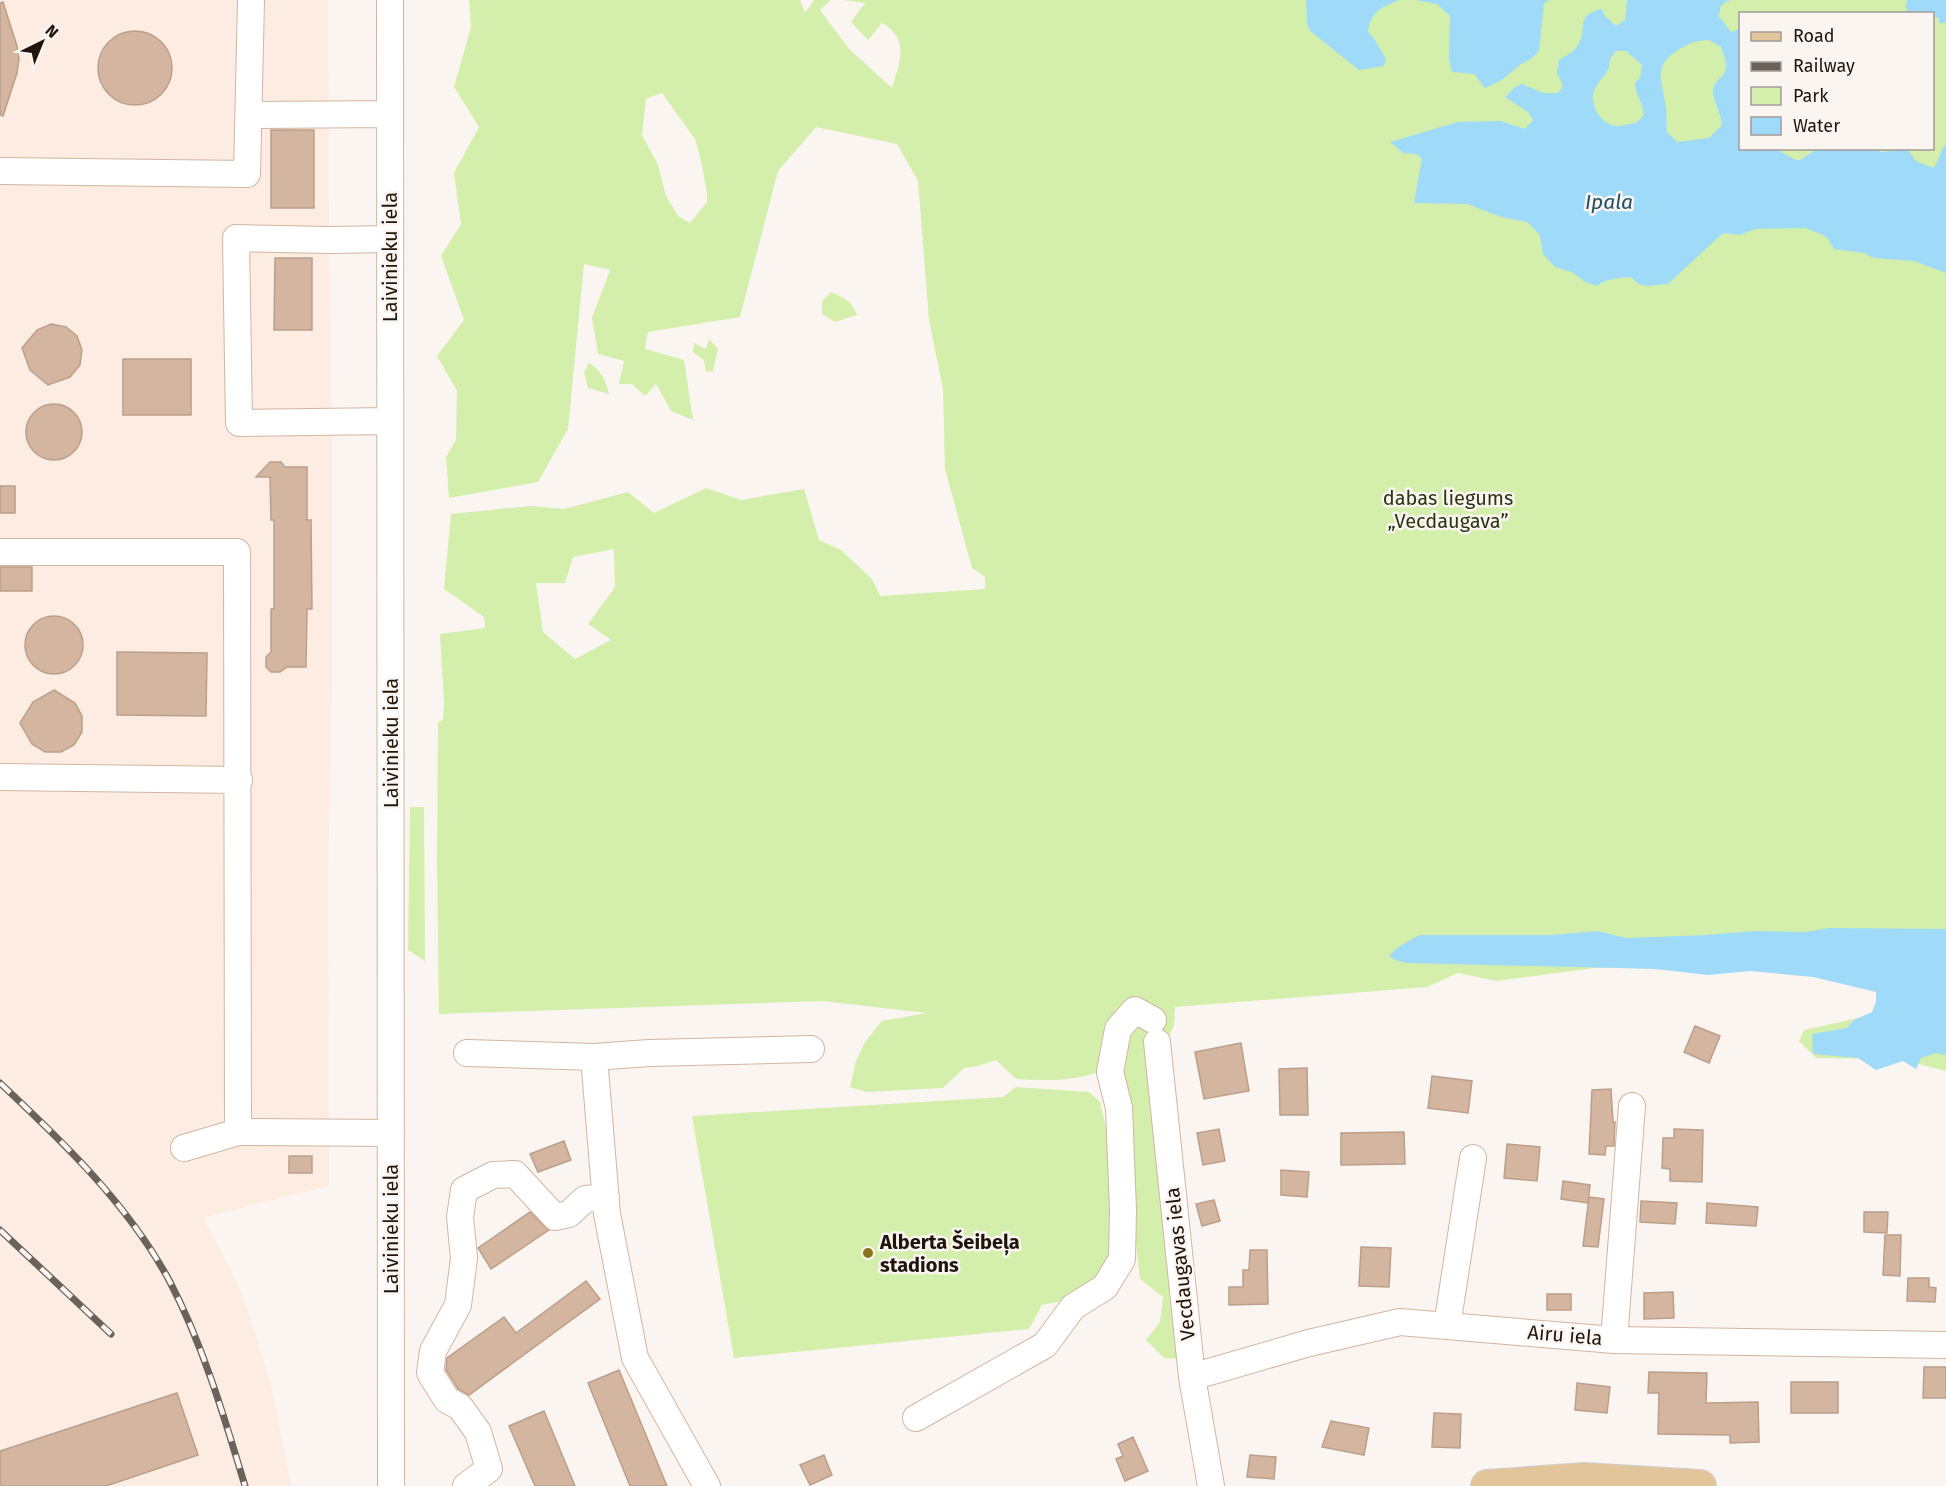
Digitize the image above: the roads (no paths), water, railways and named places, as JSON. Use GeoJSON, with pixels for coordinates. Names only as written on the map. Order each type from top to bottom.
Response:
{"type":"FeatureCollection","features":[{"type":"Feature","properties":{"kind":"main road"},"geometry":{"type":"LineString","coordinates":[[1487,1486],[1584,1479],[1700,1486]]}},
{"type":"Feature","properties":{"kind":"street"},"geometry":{"type":"LineString","coordinates":[[0,171],[247,174],[251,0]]}},
{"type":"Feature","properties":{"kind":"street","name":"Laivinieku iela"},"geometry":{"type":"LineString","coordinates":[[390,0],[390,1486]]}},
{"type":"Feature","properties":{"kind":"street"},"geometry":{"type":"LineString","coordinates":[[250,115],[390,114]]}},
{"type":"Feature","properties":{"kind":"street"},"geometry":{"type":"LineString","coordinates":[[390,239],[236,238],[239,423],[390,421]]}},
{"type":"Feature","properties":{"kind":"street"},"geometry":{"type":"LineString","coordinates":[[0,552],[237,552],[238,1132]]}},
{"type":"Feature","properties":{"kind":"street"},"geometry":{"type":"LineString","coordinates":[[0,777],[238,780]]}},
{"type":"Feature","properties":{"kind":"street","name":"Vecdaugavas iela"},"geometry":{"type":"LineString","coordinates":[[915,1418],[1045,1345],[1074,1307],[1105,1287],[1122,1259],[1124,1210],[1119,1108],[1110,1072],[1118,1029],[1135,1010],[1155,1031],[1192,1377],[1211,1486]]}},
{"type":"Feature","properties":{"kind":"street"},"geometry":{"type":"LineString","coordinates":[[466,1053],[594,1058],[649,1053],[811,1049]]}},
{"type":"Feature","properties":{"kind":"street"},"geometry":{"type":"LineString","coordinates":[[594,1058],[607,1214],[635,1358],[707,1486]]}},
{"type":"Feature","properties":{"kind":"street"},"geometry":{"type":"LineString","coordinates":[[1614,1340],[1632,1106]]}},
{"type":"Feature","properties":{"kind":"street"},"geometry":{"type":"LineString","coordinates":[[184,1148],[238,1132],[391,1133]]}},
{"type":"Feature","properties":{"kind":"street"},"geometry":{"type":"LineString","coordinates":[[1447,1326],[1473,1158]]}},
{"type":"Feature","properties":{"kind":"street"},"geometry":{"type":"LineString","coordinates":[[466,1486],[489,1469],[478,1432],[460,1407],[447,1401],[430,1373],[433,1351],[458,1305],[464,1258],[460,1217],[464,1190],[493,1175],[515,1174],[555,1217],[569,1214],[585,1199],[606,1197]]}},
{"type":"Feature","properties":{"kind":"street","name":"Airu iela"},"geometry":{"type":"LineString","coordinates":[[1192,1377],[1309,1343],[1400,1322],[1614,1340],[1946,1345]]}},
{"type":"Feature","properties":{"kind":"water"},"geometry":{"type":"Polygon","coordinates":[[[1306,0],[1399,0],[1378,11],[1369,25],[1368,32],[1386,59],[1384,66],[1359,70],[1310,31],[1307,24],[1306,0]]]}},
{"type":"Feature","properties":{"kind":"water"},"geometry":{"type":"Polygon","coordinates":[[[1415,0],[1550,0],[1544,3],[1539,51],[1502,80],[1485,88],[1474,74],[1452,72],[1449,59],[1450,16],[1437,4],[1415,0]]]}},
{"type":"Feature","properties":{"kind":"water","name":"Ipala"},"geometry":{"type":"Polygon","coordinates":[[[1627,0],[1731,0],[1720,7],[1718,15],[1731,32],[1739,29],[1739,150],[1778,150],[1800,160],[1815,150],[1878,150],[1881,152],[1908,150],[1916,161],[1933,168],[1946,144],[1946,273],[1914,261],[1874,258],[1864,253],[1834,249],[1823,235],[1805,228],[1755,229],[1740,235],[1723,233],[1668,284],[1648,286],[1638,284],[1631,277],[1609,280],[1597,286],[1585,282],[1574,273],[1555,267],[1543,254],[1540,235],[1527,222],[1501,217],[1467,204],[1414,203],[1422,158],[1415,154],[1403,153],[1390,142],[1458,122],[1500,121],[1525,129],[1533,120],[1528,112],[1505,97],[1515,87],[1522,84],[1543,93],[1558,93],[1562,88],[1557,73],[1559,60],[1576,48],[1581,39],[1583,23],[1588,15],[1602,9],[1605,16],[1616,26],[1625,20],[1627,0]],[[1709,40],[1692,43],[1678,50],[1664,63],[1661,83],[1666,108],[1667,132],[1677,142],[1709,138],[1722,125],[1713,92],[1714,86],[1725,72],[1725,58],[1721,47],[1709,40]],[[1616,51],[1611,58],[1607,72],[1593,93],[1595,107],[1603,120],[1618,126],[1636,123],[1644,115],[1635,83],[1640,78],[1642,65],[1626,51],[1616,51]]]}},
{"type":"Feature","properties":{"kind":"water"},"geometry":{"type":"Polygon","coordinates":[[[1907,0],[1946,0],[1946,23],[1939,23],[1939,18],[1934,16],[1934,12],[1908,12],[1907,0]]]}},
{"type":"Feature","properties":{"kind":"water"},"geometry":{"type":"Polygon","coordinates":[[[1829,928],[1946,929],[1946,1055],[1936,1053],[1921,1058],[1916,1069],[1903,1061],[1876,1070],[1858,1058],[1813,1054],[1812,1034],[1847,1028],[1854,1020],[1872,1012],[1876,1002],[1876,992],[1813,977],[1750,971],[1708,975],[1655,969],[1407,963],[1389,956],[1397,948],[1419,935],[1551,935],[1598,931],[1626,938],[1754,931],[1806,932],[1829,928]]]}},
{"type":"Feature","properties":{"kind":"railway"},"geometry":{"type":"LineString","coordinates":[[0,1083],[70,1151],[114,1199],[152,1252],[169,1280],[202,1355],[221,1407],[245,1486]]}},
{"type":"Feature","properties":{"kind":"railway"},"geometry":{"type":"LineString","coordinates":[[0,1230],[111,1334]]}},
{"type":"Feature","properties":{"kind":"place","name":"Alberta Šeibeļa stadions"},"geometry":{"type":"Point","coordinates":[868,1253]}},
{"type":"Feature","properties":{"kind":"park label","name":"dabas liegums „Vecdaugava”"},"geometry":{"type":"Point","coordinates":[1448,510]}}]}
